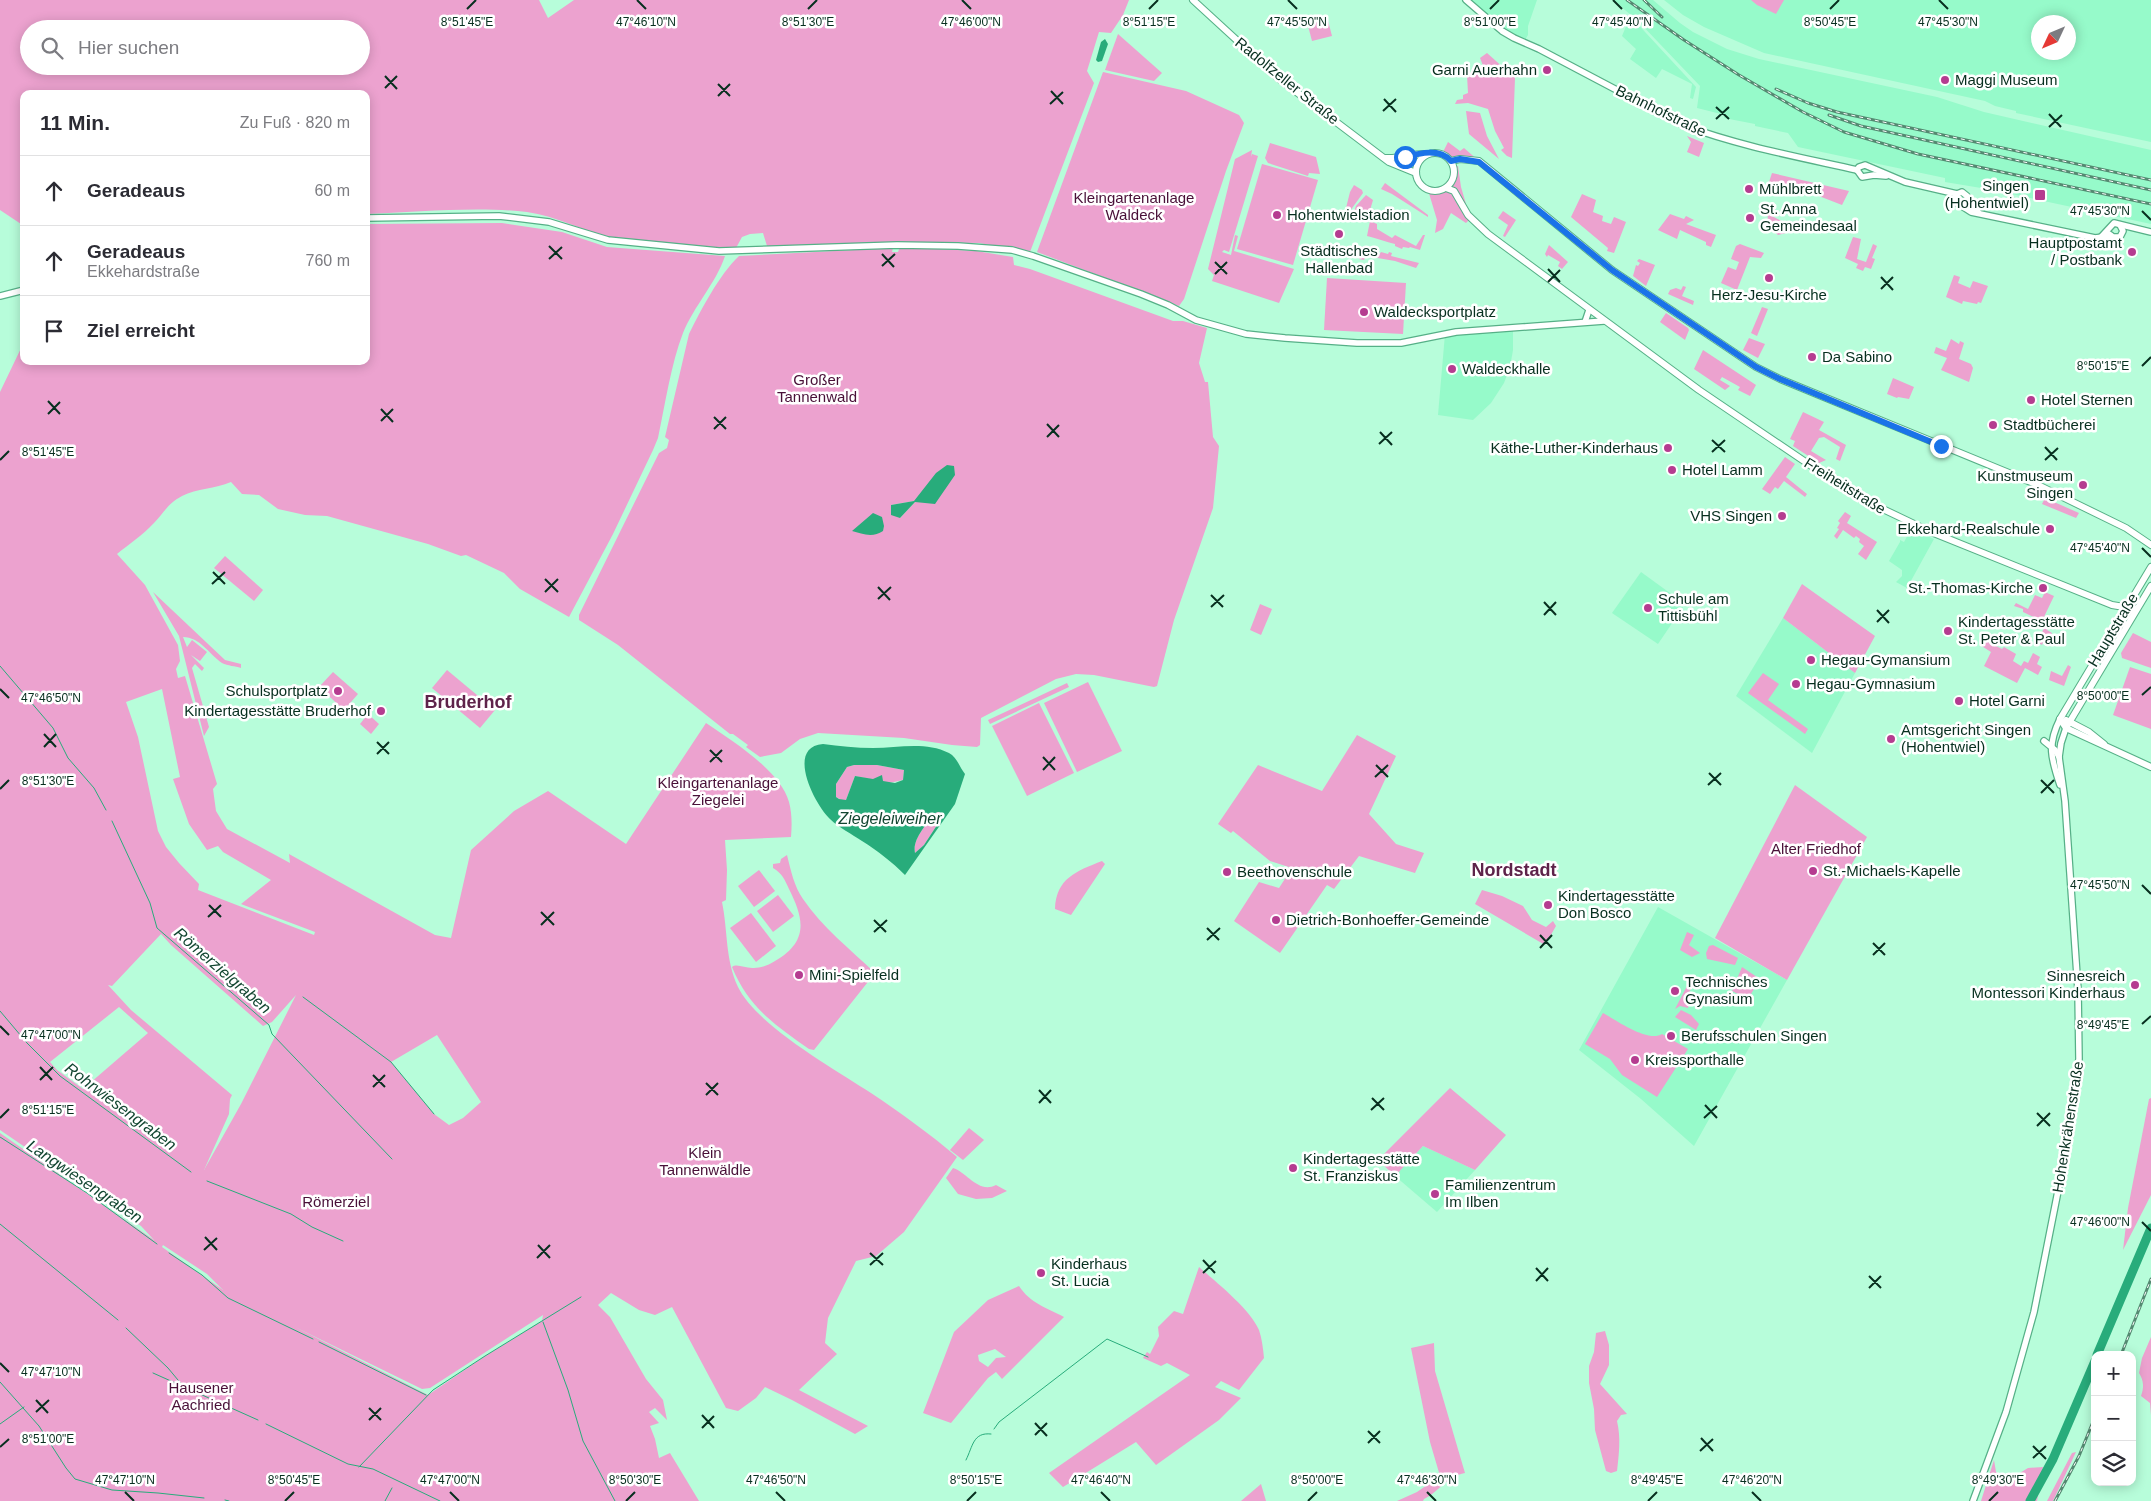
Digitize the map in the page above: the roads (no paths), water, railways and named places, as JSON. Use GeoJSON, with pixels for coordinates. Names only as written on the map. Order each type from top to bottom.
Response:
{"type":"FeatureCollection","features":[{"type":"Feature","properties":{"kind":"main road","name":"Radolfzeller Straße"},"geometry":{"type":"LineString","coordinates":[[1193,0],[1278,78],[1383,158],[1416,173]]}},
{"type":"Feature","properties":{"kind":"main road","name":"Bahnhofstraße"},"geometry":{"type":"LineString","coordinates":[[1466,0],[1502,32],[1688,127],[1755,147],[1858,170]]}},
{"type":"Feature","properties":{"kind":"main road"},"geometry":{"type":"LineString","coordinates":[[1383,158],[1397,159],[1421,153],[1442,154],[1451,161],[1453,167],[1453,178],[1446,188]]}},
{"type":"Feature","properties":{"kind":"main road"},"geometry":{"type":"LineString","coordinates":[[1429,154],[1420,160],[1416,173],[1420,184],[1428,190],[1451,189],[1476,224],[1604,321]]}},
{"type":"Feature","properties":{"kind":"main road"},"geometry":{"type":"LineString","coordinates":[[1451,161],[1460,159],[1479,162],[1612,270],[1698,329],[1767,373],[2038,486],[2126,528],[2151,545]]}},
{"type":"Feature","properties":{"kind":"main road","name":"Bahnhofstraße"},"geometry":{"type":"LineString","coordinates":[[1858,170],[1863,165],[1920,186],[1957,194],[1964,193],[1967,196],[1966,201],[1979,213]]}},
{"type":"Feature","properties":{"kind":"main road"},"geometry":{"type":"LineString","coordinates":[[1868,167],[1870,170],[1868,176]]}},
{"type":"Feature","properties":{"kind":"main road","name":"Bahnhofstraße"},"geometry":{"type":"LineString","coordinates":[[1858,170],[1858,175],[1862,177],[1893,177]]}},
{"type":"Feature","properties":{"kind":"main road"},"geometry":{"type":"LineString","coordinates":[[1957,194],[1956,201],[1971,212],[2094,238],[2110,233],[2118,238],[2122,233],[2136,229]]}},
{"type":"Feature","properties":{"kind":"main road"},"geometry":{"type":"LineString","coordinates":[[1960,204],[1966,201]]}},
{"type":"Feature","properties":{"kind":"main road"},"geometry":{"type":"LineString","coordinates":[[370,218],[499,216],[549,222],[608,240],[734,252],[896,245],[958,246],[1012,250],[1141,294],[1196,320],[1243,333],[1357,343],[1401,343],[1456,332],[1604,321]]}},
{"type":"Feature","properties":{"kind":"main road"},"geometry":{"type":"LineString","coordinates":[[2110,233],[2114,223],[2151,232]]}},
{"type":"Feature","properties":{"kind":"main road"},"geometry":{"type":"LineString","coordinates":[[2120,225],[2122,233]]}},
{"type":"Feature","properties":{"kind":"main road"},"geometry":{"type":"LineString","coordinates":[[0,296],[20,291]]}},
{"type":"Feature","properties":{"kind":"main road"},"geometry":{"type":"LineString","coordinates":[[1585,322],[1589,310]]}},
{"type":"Feature","properties":{"kind":"main road","name":"Freiheitstraße"},"geometry":{"type":"LineString","coordinates":[[1604,321],[1758,430],[1835,482],[1875,506],[1931,532],[2112,605],[2136,610]]}},
{"type":"Feature","properties":{"kind":"main road","name":"Hauptstraße"},"geometry":{"type":"LineString","coordinates":[[2060,719],[2151,566]]}},
{"type":"Feature","properties":{"kind":"main road","name":"Hauptstraße"},"geometry":{"type":"LineString","coordinates":[[2066,728],[2151,586]]}},
{"type":"Feature","properties":{"kind":"main road"},"geometry":{"type":"LineString","coordinates":[[2112,605],[2118,620]]}},
{"type":"Feature","properties":{"kind":"main road"},"geometry":{"type":"LineString","coordinates":[[2060,719],[2070,721],[2112,750]]}},
{"type":"Feature","properties":{"kind":"main road"},"geometry":{"type":"LineString","coordinates":[[2060,719],[2066,728],[2151,767]]}},
{"type":"Feature","properties":{"kind":"main road","name":"Hohenkrähenstraße"},"geometry":{"type":"LineString","coordinates":[[2060,719],[2053,734],[2051,746],[2052,759],[2065,801]]}},
{"type":"Feature","properties":{"kind":"main road","name":"Hohenkrähenstraße"},"geometry":{"type":"LineString","coordinates":[[1973,1501],[2006,1412],[2033,1316],[2060,1186],[2079,1059],[2078,990],[2065,801],[2059,757],[2066,728]]}},
{"type":"Feature","properties":{"kind":"main road"},"geometry":{"type":"LineString","coordinates":[[2044,741],[2051,746],[2059,757]]}},
{"type":"Feature","properties":{"kind":"water"},"geometry":{"type":"Polygon","coordinates":[[[1105,39],[1108,44],[1102,61],[1098,62],[1096,60],[1101,42],[1105,39]]]}},
{"type":"Feature","properties":{"kind":"water"},"geometry":{"type":"Polygon","coordinates":[[[947,465],[954,466],[955,475],[935,504],[915,502],[900,518],[891,515],[891,505],[914,501],[936,473],[947,465]]]}},
{"type":"Feature","properties":{"kind":"water"},"geometry":{"type":"Polygon","coordinates":[[[873,513],[882,517],[883,531],[871,535],[852,531],[873,513]]]}},
{"type":"Feature","properties":{"kind":"water","name":"Ziegeleiweiher"},"geometry":{"type":"Polygon","coordinates":[[[823,744],[867,748],[921,746],[940,749],[952,755],[956,760],[965,774],[955,804],[905,875],[879,853],[837,825],[824,812],[811,790],[807,777],[806,755],[812,748],[823,744]],[[854,765],[847,767],[836,784],[836,797],[839,799],[846,800],[855,776],[873,779],[882,775],[883,781],[895,783],[903,780],[904,770],[877,765],[854,765]],[[935,813],[918,837],[915,853],[924,845],[943,816],[942,813],[935,813]]]}},
{"type":"Feature","properties":{"kind":"waterway","name":"Römerzielgraben"},"geometry":{"type":"LineString","coordinates":[[0,666],[53,728],[68,758],[94,788],[106,810]]}},
{"type":"Feature","properties":{"kind":"waterway","name":"Römerzielgraben"},"geometry":{"type":"LineString","coordinates":[[112,821],[150,903],[157,928],[269,1025],[272,1034],[392,1159]]}},
{"type":"Feature","properties":{"kind":"waterway"},"geometry":{"type":"LineString","coordinates":[[303,997],[391,1062],[434,1114]]}},
{"type":"Feature","properties":{"kind":"waterway","name":"Rohrwiesengraben"},"geometry":{"type":"LineString","coordinates":[[0,1011],[27,1043],[60,1076],[191,1172]]}},
{"type":"Feature","properties":{"kind":"waterway","name":"Langwiesengraben"},"geometry":{"type":"LineString","coordinates":[[0,1137],[87,1193],[157,1244]]}},
{"type":"Feature","properties":{"kind":"waterway"},"geometry":{"type":"LineString","coordinates":[[207,1181],[291,1214],[312,1227],[343,1241]]}},
{"type":"Feature","properties":{"kind":"waterway"},"geometry":{"type":"LineString","coordinates":[[0,1224],[118,1320]]}},
{"type":"Feature","properties":{"kind":"waterway"},"geometry":{"type":"LineString","coordinates":[[2099,1351],[2151,1228]]}},
{"type":"Feature","properties":{"kind":"waterway"},"geometry":{"type":"LineString","coordinates":[[169,1253],[202,1275],[228,1298],[313,1339]]}},
{"type":"Feature","properties":{"kind":"waterway"},"geometry":{"type":"LineString","coordinates":[[359,1467],[433,1390],[581,1297]]}},
{"type":"Feature","properties":{"kind":"waterway"},"geometry":{"type":"LineString","coordinates":[[543,1322],[568,1390],[583,1441],[615,1501]]}},
{"type":"Feature","properties":{"kind":"waterway"},"geometry":{"type":"LineString","coordinates":[[126,1328],[168,1368],[183,1386]]}},
{"type":"Feature","properties":{"kind":"waterway"},"geometry":{"type":"LineString","coordinates":[[994,1429],[999,1422],[1107,1339],[1148,1357]]}},
{"type":"Feature","properties":{"kind":"waterway"},"geometry":{"type":"LineString","coordinates":[[319,1342],[426,1395]]}},
{"type":"Feature","properties":{"kind":"waterway"},"geometry":{"type":"LineString","coordinates":[[2030,1501],[2053,1459],[2091,1370]]}},
{"type":"Feature","properties":{"kind":"waterway"},"geometry":{"type":"LineString","coordinates":[[153,1373],[258,1420]]}},
{"type":"Feature","properties":{"kind":"waterway"},"geometry":{"type":"LineString","coordinates":[[0,1382],[39,1426],[75,1479],[112,1490],[204,1498]]}},
{"type":"Feature","properties":{"kind":"waterway"},"geometry":{"type":"LineString","coordinates":[[0,1424],[24,1407]]}},
{"type":"Feature","properties":{"kind":"waterway"},"geometry":{"type":"LineString","coordinates":[[266,1424],[348,1464],[373,1469],[440,1501]]}},
{"type":"Feature","properties":{"kind":"waterway"},"geometry":{"type":"LineString","coordinates":[[966,1460],[974,1441],[980,1435],[991,1434]]}},
{"type":"Feature","properties":{"kind":"waterway"},"geometry":{"type":"LineString","coordinates":[[385,1501],[392,1488]]}},
{"type":"Feature","properties":{"kind":"waterway"},"geometry":{"type":"LineString","coordinates":[[225,1500],[229,1501]]}},
{"type":"Feature","properties":{"kind":"railway"},"geometry":{"type":"LineString","coordinates":[[1627,0],[1684,40],[1739,75],[1803,112],[1844,132],[1918,154],[2151,204]]}},
{"type":"Feature","properties":{"kind":"railway"},"geometry":{"type":"LineString","coordinates":[[1644,0],[1662,17]]}},
{"type":"Feature","properties":{"kind":"railway"},"geometry":{"type":"LineString","coordinates":[[1776,89],[1808,103],[1837,112],[2151,180]]}},
{"type":"Feature","properties":{"kind":"railway"},"geometry":{"type":"LineString","coordinates":[[1829,115],[1861,126],[2151,190]]}},
{"type":"Feature","properties":{"kind":"railway"},"geometry":{"type":"LineString","coordinates":[[2123,1351],[2151,1279]]}},
{"type":"Feature","properties":{"kind":"railway"},"geometry":{"type":"LineString","coordinates":[[2055,1501],[2079,1456],[2091,1427]]}},
{"type":"Feature","properties":{"kind":"place","name":"Garni Auerhahn"},"geometry":{"type":"Point","coordinates":[1547,70]}},
{"type":"Feature","properties":{"kind":"place","name":"Maggi Museum"},"geometry":{"type":"Point","coordinates":[1945,80]}},
{"type":"Feature","properties":{"kind":"place","name":"Mühlbrett"},"geometry":{"type":"Point","coordinates":[1749,189]}},
{"type":"Feature","properties":{"kind":"place","name":"Singen (Hohentwiel)"},"geometry":{"type":"Point","coordinates":[2040,195]}},
{"type":"Feature","properties":{"kind":"place","name":"Hohentwielstadion"},"geometry":{"type":"Point","coordinates":[1277,215]}},
{"type":"Feature","properties":{"kind":"place","name":"St. Anna Gemeindesaal"},"geometry":{"type":"Point","coordinates":[1750,218]}},
{"type":"Feature","properties":{"kind":"place","name":"Städtisches Hallenbad"},"geometry":{"type":"Point","coordinates":[1339,234]}},
{"type":"Feature","properties":{"kind":"place","name":"Hauptpostamt / Postbank"},"geometry":{"type":"Point","coordinates":[2132,252]}},
{"type":"Feature","properties":{"kind":"place","name":"Herz-Jesu-Kirche"},"geometry":{"type":"Point","coordinates":[1769,278]}},
{"type":"Feature","properties":{"kind":"place","name":"Waldecksportplatz"},"geometry":{"type":"Point","coordinates":[1364,312]}},
{"type":"Feature","properties":{"kind":"place","name":"Da Sabino"},"geometry":{"type":"Point","coordinates":[1812,357]}},
{"type":"Feature","properties":{"kind":"place","name":"Waldeckhalle"},"geometry":{"type":"Point","coordinates":[1452,369]}},
{"type":"Feature","properties":{"kind":"place","name":"Hotel Sternen"},"geometry":{"type":"Point","coordinates":[2031,400]}},
{"type":"Feature","properties":{"kind":"place","name":"Stadtbücherei"},"geometry":{"type":"Point","coordinates":[1993,425]}},
{"type":"Feature","properties":{"kind":"place","name":"Käthe-Luther-Kinderhaus"},"geometry":{"type":"Point","coordinates":[1668,448]}},
{"type":"Feature","properties":{"kind":"place","name":"Hotel Lamm"},"geometry":{"type":"Point","coordinates":[1672,470]}},
{"type":"Feature","properties":{"kind":"place","name":"Kunstmuseum Singen"},"geometry":{"type":"Point","coordinates":[2083,485]}},
{"type":"Feature","properties":{"kind":"place","name":"VHS Singen"},"geometry":{"type":"Point","coordinates":[1782,516]}},
{"type":"Feature","properties":{"kind":"place","name":"Ekkehard-Realschule"},"geometry":{"type":"Point","coordinates":[2050,529]}},
{"type":"Feature","properties":{"kind":"place","name":"St.-Thomas-Kirche"},"geometry":{"type":"Point","coordinates":[2043,588]}},
{"type":"Feature","properties":{"kind":"place","name":"Schule am Tittisbühl"},"geometry":{"type":"Point","coordinates":[1648,608]}},
{"type":"Feature","properties":{"kind":"place","name":"Kindertagesstätte St. Peter & Paul"},"geometry":{"type":"Point","coordinates":[1948,631]}},
{"type":"Feature","properties":{"kind":"place","name":"Hegau-Gymansium"},"geometry":{"type":"Point","coordinates":[1811,660]}},
{"type":"Feature","properties":{"kind":"place","name":"Hegau-Gymnasium"},"geometry":{"type":"Point","coordinates":[1796,684]}},
{"type":"Feature","properties":{"kind":"place","name":"Schulsportplatz"},"geometry":{"type":"Point","coordinates":[338,691]}},
{"type":"Feature","properties":{"kind":"place","name":"Hotel Garni"},"geometry":{"type":"Point","coordinates":[1959,701]}},
{"type":"Feature","properties":{"kind":"place","name":"Kindertagesstätte Bruderhof"},"geometry":{"type":"Point","coordinates":[381,711]}},
{"type":"Feature","properties":{"kind":"place","name":"Amtsgericht Singen (Hohentwiel)"},"geometry":{"type":"Point","coordinates":[1891,739]}},
{"type":"Feature","properties":{"kind":"place","name":"St.-Michaels-Kapelle"},"geometry":{"type":"Point","coordinates":[1813,871]}},
{"type":"Feature","properties":{"kind":"place","name":"Beethovenschule"},"geometry":{"type":"Point","coordinates":[1227,872]}},
{"type":"Feature","properties":{"kind":"place","name":"Kindertagesstätte Don Bosco"},"geometry":{"type":"Point","coordinates":[1548,905]}},
{"type":"Feature","properties":{"kind":"place","name":"Dietrich-Bonhoeffer-Gemeinde"},"geometry":{"type":"Point","coordinates":[1276,920]}},
{"type":"Feature","properties":{"kind":"place","name":"Mini-Spielfeld"},"geometry":{"type":"Point","coordinates":[799,975]}},
{"type":"Feature","properties":{"kind":"place","name":"Sinnesreich Montessori Kinderhaus"},"geometry":{"type":"Point","coordinates":[2135,985]}},
{"type":"Feature","properties":{"kind":"place","name":"Technisches Gynasium"},"geometry":{"type":"Point","coordinates":[1675,991]}},
{"type":"Feature","properties":{"kind":"place","name":"Berufsschulen Singen"},"geometry":{"type":"Point","coordinates":[1671,1036]}},
{"type":"Feature","properties":{"kind":"place","name":"Kreissporthalle"},"geometry":{"type":"Point","coordinates":[1635,1060]}},
{"type":"Feature","properties":{"kind":"place","name":"Kindertagesstätte St. Franziskus"},"geometry":{"type":"Point","coordinates":[1293,1168]}},
{"type":"Feature","properties":{"kind":"place","name":"Familienzentrum Im Ilben"},"geometry":{"type":"Point","coordinates":[1435,1194]}},
{"type":"Feature","properties":{"kind":"place","name":"Kinderhaus St. Lucia"},"geometry":{"type":"Point","coordinates":[1041,1273]}},
{"type":"Feature","properties":{"kind":"district","name":"Bruderhof"},"geometry":{"type":"Point","coordinates":[468,702]}},
{"type":"Feature","properties":{"kind":"district","name":"Nordstadt"},"geometry":{"type":"Point","coordinates":[1514,870]}},
{"type":"Feature","properties":{"kind":"park label","name":"Kleingartenanlage Waldeck"},"geometry":{"type":"Point","coordinates":[1134,206]}},
{"type":"Feature","properties":{"kind":"park label","name":"Großer Tannenwald"},"geometry":{"type":"Point","coordinates":[817,388]}},
{"type":"Feature","properties":{"kind":"park label","name":"Kleingartenanlage Ziegelei"},"geometry":{"type":"Point","coordinates":[718,792]}},
{"type":"Feature","properties":{"kind":"park label","name":"Alter Friedhof"},"geometry":{"type":"Point","coordinates":[1816,849]}},
{"type":"Feature","properties":{"kind":"park label","name":"Klein Tannenwäldle"},"geometry":{"type":"Point","coordinates":[705,1162]}},
{"type":"Feature","properties":{"kind":"park label","name":"Römerziel"},"geometry":{"type":"Point","coordinates":[336,1202]}},
{"type":"Feature","properties":{"kind":"park label","name":"Hausener Aachried"},"geometry":{"type":"Point","coordinates":[201,1396]}}]}
